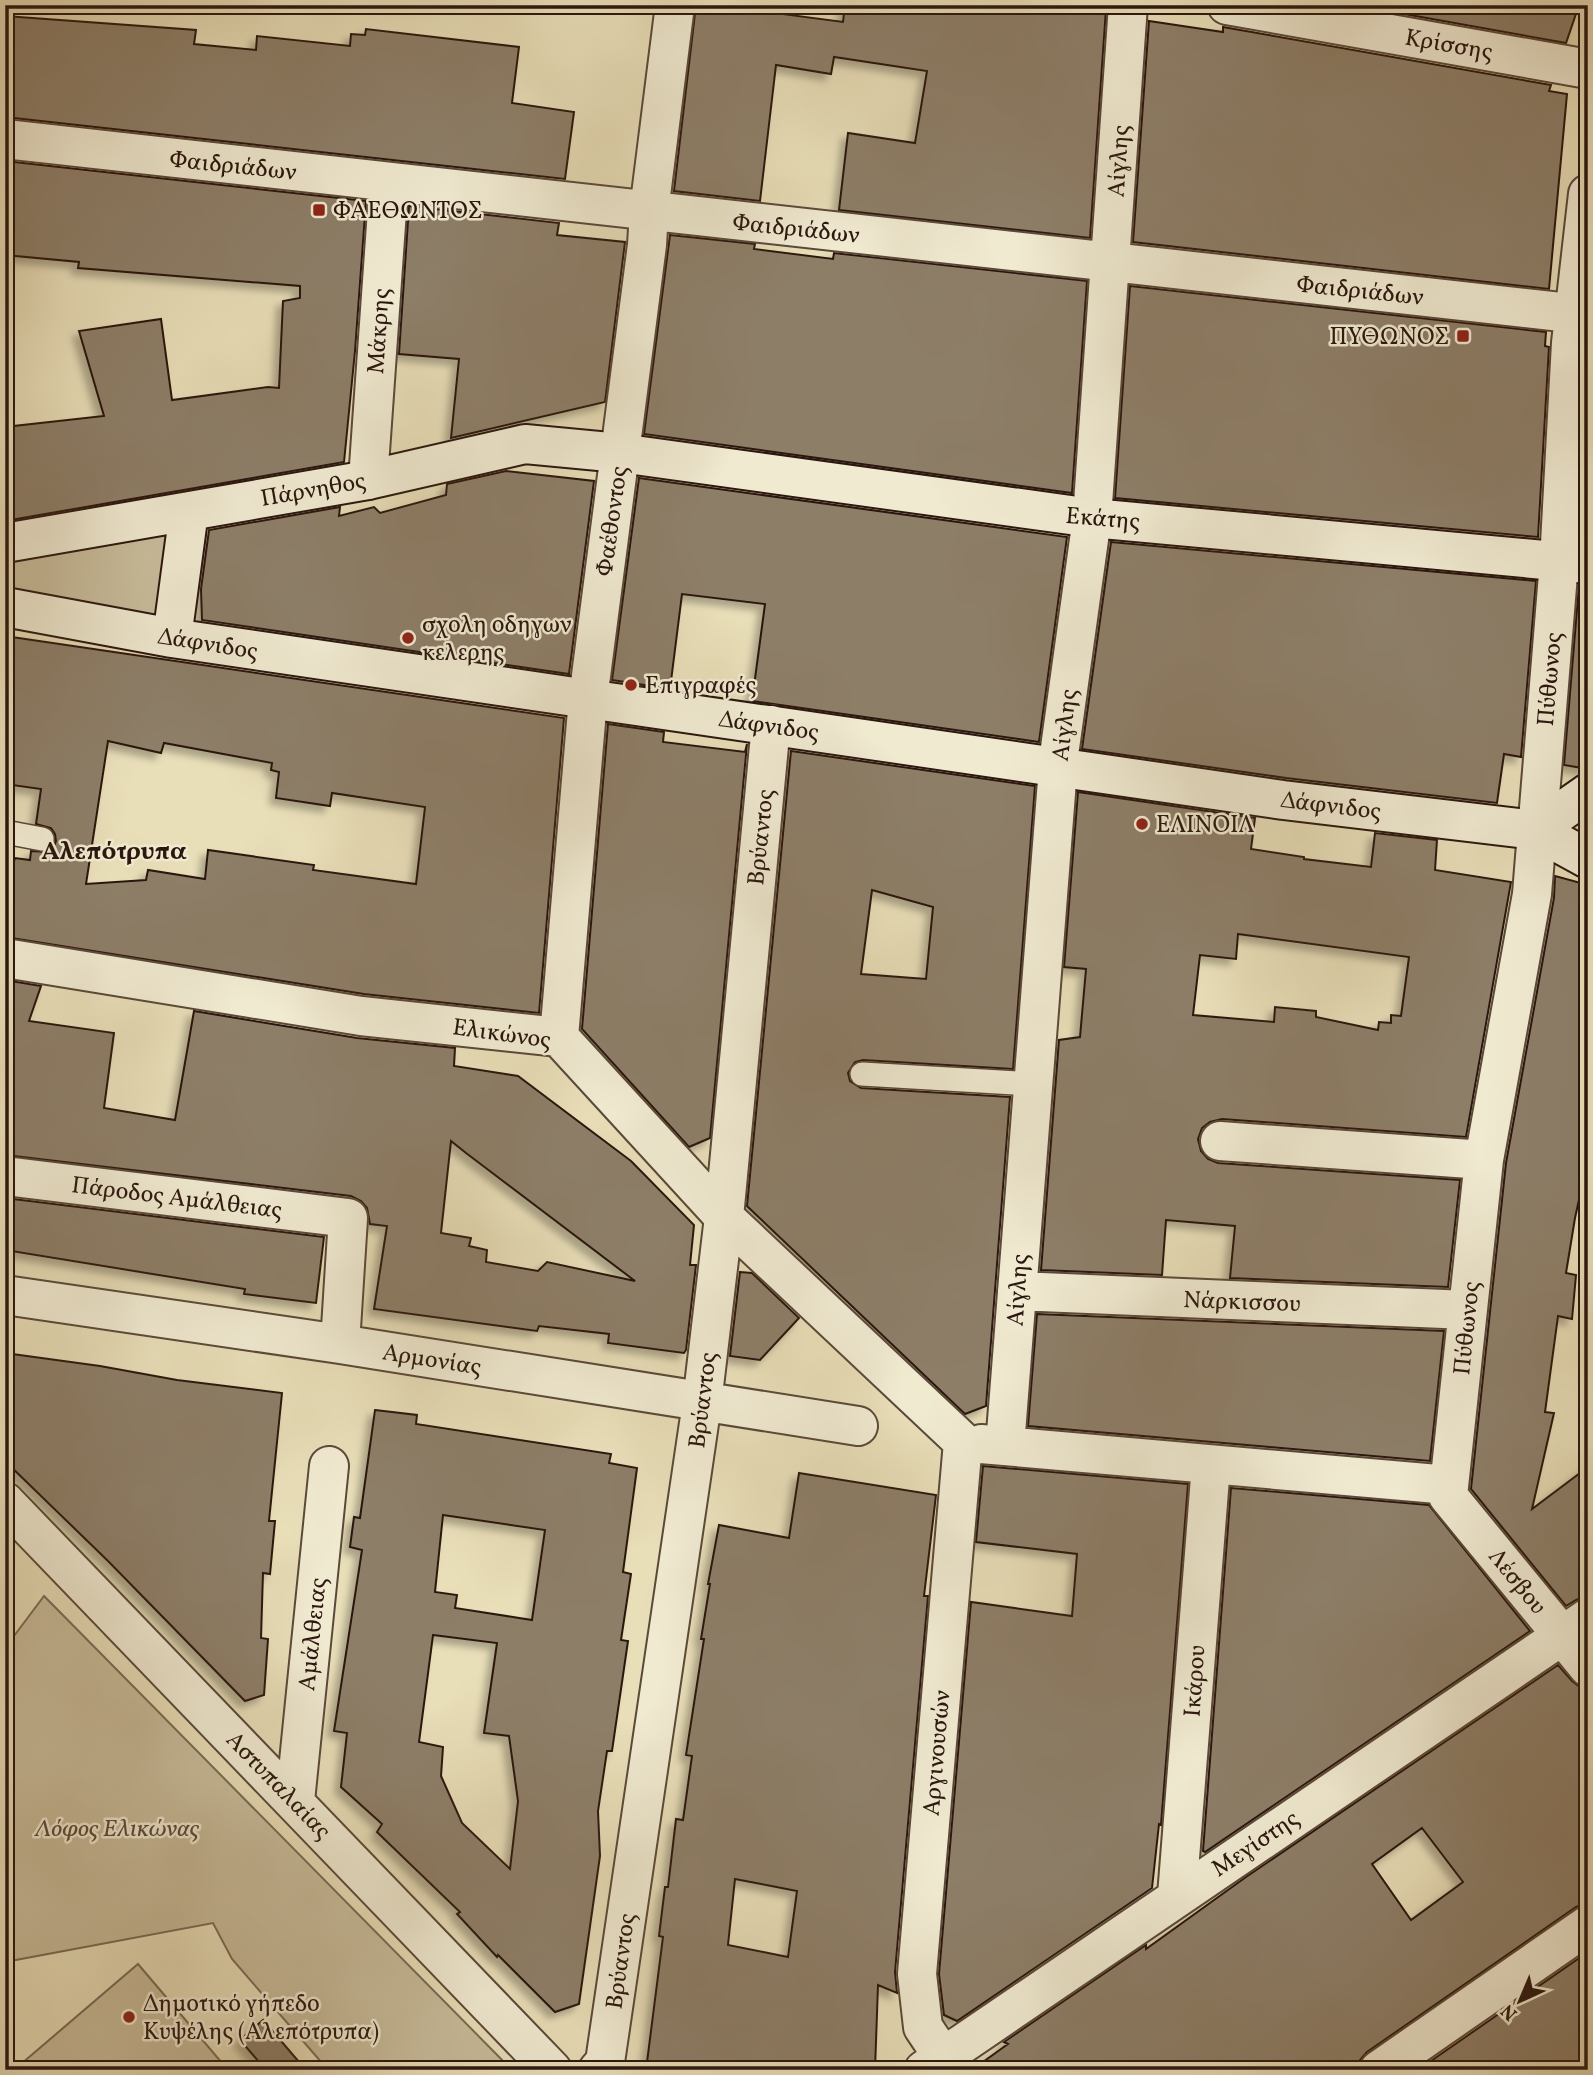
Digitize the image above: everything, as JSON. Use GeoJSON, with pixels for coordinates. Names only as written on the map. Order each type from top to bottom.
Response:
{"type":"FeatureCollection","features":[{"type":"Feature","properties":{"kind":"street","name":"Φαέθοντος"},"geometry":{"type":"LineString","coordinates":[[559,1037],[588,699],[648,245],[649,211],[675,5]]}},
{"type":"Feature","properties":{"kind":"street","name":"Αίγλης"},"geometry":{"type":"LineString","coordinates":[[1005,1446],[1059,767],[1092,518],[1128,5]]}},
{"type":"Feature","properties":{"kind":"street","name":"Κρίσσης"},"geometry":{"type":"LineString","coordinates":[[1227,5],[1588,69]]}},
{"type":"Feature","properties":{"kind":"street","name":"Φαιδριάδων"},"geometry":{"type":"LineString","coordinates":[[5,139],[1581,315]]}},
{"type":"Feature","properties":{"kind":"street","name":"Μάκρης"},"geometry":{"type":"LineString","coordinates":[[368,480],[388,182]]}},
{"type":"Feature","properties":{"kind":"street","name":"Πύθωνος"},"geometry":{"type":"LineString","coordinates":[[1449,1491],[1484,1160],[1532,894],[1535,830],[1573,563],[1588,194]]}},
{"type":"Feature","properties":{"kind":"street","name":"Πάρνηθος"},"geometry":{"type":"LineString","coordinates":[[5,543],[368,480],[525,444],[621,453]]}},
{"type":"Feature","properties":{"kind":"street","name":"Εκάτης"},"geometry":{"type":"LineString","coordinates":[[621,453],[1092,518],[1573,563]]}},
{"type":"Feature","properties":{"kind":"street"},"geometry":{"type":"LineString","coordinates":[[172,638],[189,511]]}},
{"type":"Feature","properties":{"kind":"street","name":"Δάφνιδος"},"geometry":{"type":"LineString","coordinates":[[5,607],[172,638],[588,699],[1283,800],[1535,830]]}},
{"type":"Feature","properties":{"kind":"street","name":"Βρύαντος"},"geometry":{"type":"LineString","coordinates":[[598,2070],[606,2062],[702,1403],[724,1217],[771,725]]}},
{"type":"Feature","properties":{"kind":"street"},"geometry":{"type":"LineString","coordinates":[[1588,793],[1535,830],[1588,859]]}},
{"type":"Feature","properties":{"kind":"street","name":"Ελικώνος"},"geometry":{"type":"LineString","coordinates":[[5,958],[361,1016],[559,1037],[724,1217],[963,1442]]}},
{"type":"Feature","properties":{"kind":"street"},"geometry":{"type":"LineString","coordinates":[[1220,1140],[1484,1160]]}},
{"type":"Feature","properties":{"kind":"street","name":"Πάροδος Αμάλθειας"},"geometry":{"type":"LineString","coordinates":[[5,1176],[348,1218],[340,1344]]}},
{"type":"Feature","properties":{"kind":"street","name":"Νάρκισσου"},"geometry":{"type":"LineString","coordinates":[[1017,1291],[1468,1310]]}},
{"type":"Feature","properties":{"kind":"street","name":"Αρμονίας"},"geometry":{"type":"LineString","coordinates":[[5,1295],[340,1344],[858,1426]]}},
{"type":"Feature","properties":{"kind":"street"},"geometry":{"type":"LineString","coordinates":[[963,1442],[1449,1491]]}},
{"type":"Feature","properties":{"kind":"street","name":"Αργινουσών"},"geometry":{"type":"LineString","coordinates":[[941,2066],[923,2027],[917,1974],[963,1442]]}},
{"type":"Feature","properties":{"kind":"street","name":"Ικάρου"},"geometry":{"type":"LineString","coordinates":[[1177,1896],[1211,1465]]}},
{"type":"Feature","properties":{"kind":"street","name":"Αμάλθειας"},"geometry":{"type":"LineString","coordinates":[[295,1801],[329,1466]]}},
{"type":"Feature","properties":{"kind":"street","name":"Λέσβου"},"geometry":{"type":"LineString","coordinates":[[1449,1491],[1575,1627],[1588,1667]]}},
{"type":"Feature","properties":{"kind":"street","name":"Αστυπαλαίας"},"geometry":{"type":"LineString","coordinates":[[5,1502],[552,2070]]}},
{"type":"Feature","properties":{"kind":"street","name":"Μεγίστης"},"geometry":{"type":"LineString","coordinates":[[941,2066],[1177,1896],[1575,1627]]}},
{"type":"Feature","properties":{"kind":"street"},"geometry":{"type":"LineString","coordinates":[[1379,2070],[1588,1925]]}},
{"type":"Feature","properties":{"kind":"lane"},"geometry":{"type":"LineString","coordinates":[[5,832],[42,839]]}},
{"type":"Feature","properties":{"kind":"lane"},"geometry":{"type":"LineString","coordinates":[[862,1074],[1033,1084]]}},
{"type":"Feature","properties":{"kind":"green space"},"geometry":{"type":"Polygon","coordinates":[[[177,532],[165,622],[5,598],[5,555],[177,532]]]}},
{"type":"Feature","properties":{"kind":"green space","name":"Λόφος Ελικώνας"},"geometry":{"type":"Polygon","coordinates":[[[44,1596],[512,2070],[328,2070],[232,1959],[213,1923],[5,1962],[5,1648],[44,1596]]]}},
{"type":"Feature","properties":{"kind":"green space","name":"Δημοτικό γήπεδο Κυψέλης (Αλεπότρυπα)"},"geometry":{"type":"Polygon","coordinates":[[[138,1964],[228,2070],[14,2070],[138,1964]]]}},
{"type":"Feature","properties":{"kind":"building"},"geometry":{"type":"Polygon","coordinates":[[[696,5],[783,5],[782,14],[843,22],[845,5],[1084,5],[1106,9],[1090,238],[839,210],[848,133],[915,143],[927,71],[834,57],[831,74],[776,65],[760,201],[674,191],[696,5]]]}},
{"type":"Feature","properties":{"kind":"building"},"geometry":{"type":"Polygon","coordinates":[[[1354,5],[1579,5],[1566,43],[1354,5]]]}},
{"type":"Feature","properties":{"kind":"building"},"geometry":{"type":"Polygon","coordinates":[[[5,16],[196,30],[194,44],[256,50],[257,36],[350,46],[351,34],[365,35],[366,29],[519,47],[512,103],[574,112],[565,179],[5,117],[5,16]]]}},
{"type":"Feature","properties":{"kind":"building"},"geometry":{"type":"Polygon","coordinates":[[[1149,21],[1223,32],[1223,27],[1551,85],[1549,91],[1567,94],[1549,289],[1133,242],[1149,21]]]}},
{"type":"Feature","properties":{"kind":"building"},"geometry":{"type":"Polygon","coordinates":[[[5,161],[366,201],[344,462],[5,521],[5,427],[104,416],[79,331],[161,319],[172,400],[268,387],[279,388],[283,301],[300,298],[300,286],[78,268],[79,262],[5,255],[5,161]]]}},
{"type":"Feature","properties":{"kind":"building"},"geometry":{"type":"Polygon","coordinates":[[[409,206],[559,223],[557,235],[625,242],[605,402],[451,438],[459,359],[399,354],[409,206]]]}},
{"type":"Feature","properties":{"kind":"building"},"geometry":{"type":"Polygon","coordinates":[[[670,235],[755,244],[754,249],[833,259],[834,253],[1087,281],[1072,493],[644,434],[670,235]]]}},
{"type":"Feature","properties":{"kind":"building"},"geometry":{"type":"Polygon","coordinates":[[[1130,286],[1546,332],[1545,346],[1549,347],[1538,537],[1115,498],[1130,286]]]}},
{"type":"Feature","properties":{"kind":"building"},"geometry":{"type":"Polygon","coordinates":[[[1588,437],[1588,542],[1582,541],[1588,437]]]}},
{"type":"Feature","properties":{"kind":"building"},"geometry":{"type":"Polygon","coordinates":[[[506,471],[594,481],[569,674],[202,620],[201,589],[209,530],[340,507],[339,516],[374,507],[380,513],[446,495],[447,484],[506,471]]]}},
{"type":"Feature","properties":{"kind":"building"},"geometry":{"type":"Polygon","coordinates":[[[639,478],[1067,537],[1039,742],[752,701],[765,604],[682,594],[670,689],[612,680],[639,478]]]}},
{"type":"Feature","properties":{"kind":"building"},"geometry":{"type":"Polygon","coordinates":[[[1111,542],[1536,581],[1521,757],[1504,754],[1497,803],[1286,778],[1082,749],[1111,542]]]}},
{"type":"Feature","properties":{"kind":"building"},"geometry":{"type":"Polygon","coordinates":[[[1579,585],[1588,586],[1588,769],[1564,765],[1579,585]]]}},
{"type":"Feature","properties":{"kind":"building"},"geometry":{"type":"Polygon","coordinates":[[[5,636],[564,718],[539,1013],[364,994],[5,937],[5,870],[11,871],[15,858],[30,860],[31,851],[47,852],[53,848],[56,841],[51,828],[36,824],[41,789],[5,784],[5,636]],[[108,741],[86,884],[146,880],[148,870],[205,879],[208,850],[314,865],[313,870],[416,884],[425,807],[332,793],[330,806],[276,798],[279,772],[271,770],[272,763],[164,743],[161,753],[108,741]]]}},
{"type":"Feature","properties":{"kind":"building"},"geometry":{"type":"Polygon","coordinates":[[[608,724],[664,732],[663,742],[745,752],[747,744],[710,1138],[689,1147],[582,1029],[608,724]]]}},
{"type":"Feature","properties":{"kind":"building"},"geometry":{"type":"Polygon","coordinates":[[[791,751],[1035,786],[1013,1069],[863,1060],[855,1062],[848,1073],[850,1081],[861,1088],[1010,1097],[986,1406],[965,1414],[747,1206],[791,751]],[[872,890],[861,974],[926,979],[933,907],[872,890]]]}},
{"type":"Feature","properties":{"kind":"building"},"geometry":{"type":"Polygon","coordinates":[[[1078,792],[1255,818],[1251,849],[1304,859],[1371,867],[1375,833],[1437,840],[1435,870],[1511,882],[1466,1137],[1222,1119],[1210,1122],[1202,1128],[1198,1139],[1201,1151],[1208,1159],[1218,1163],[1460,1180],[1448,1287],[1230,1278],[1235,1226],[1166,1220],[1162,1275],[1041,1270],[1059,1040],[1080,1037],[1086,969],[1064,967],[1078,792]],[[1238,934],[1236,959],[1200,955],[1193,1015],[1274,1022],[1275,1007],[1316,1011],[1316,1017],[1378,1030],[1379,1022],[1391,1023],[1391,1015],[1401,1016],[1409,957],[1238,934]]]}},
{"type":"Feature","properties":{"kind":"building"},"geometry":{"type":"Polygon","coordinates":[[[1555,876],[1581,883],[1588,893],[1588,1186],[1582,1186],[1566,1273],[1576,1275],[1572,1319],[1558,1316],[1545,1412],[1554,1413],[1532,1509],[1588,1467],[1588,1596],[1566,1606],[1471,1489],[1506,1163],[1554,898],[1555,876]]]}},
{"type":"Feature","properties":{"kind":"building"},"geometry":{"type":"Polygon","coordinates":[[[5,980],[41,986],[29,1021],[114,1033],[104,1108],[175,1120],[194,1011],[357,1038],[455,1048],[454,1066],[518,1076],[631,1161],[694,1225],[690,1265],[696,1265],[686,1350],[684,1353],[608,1343],[609,1334],[539,1326],[537,1331],[374,1309],[387,1226],[370,1224],[367,1208],[351,1196],[5,1155],[5,980]],[[451,1141],[441,1233],[471,1238],[469,1246],[487,1250],[486,1262],[538,1271],[547,1262],[635,1281],[451,1141]]]}},
{"type":"Feature","properties":{"kind":"building"},"geometry":{"type":"Polygon","coordinates":[[[5,1198],[324,1237],[316,1303],[244,1294],[245,1289],[5,1250],[5,1198]]]}},
{"type":"Feature","properties":{"kind":"building"},"geometry":{"type":"Polygon","coordinates":[[[740,1272],[752,1273],[799,1318],[760,1360],[730,1356],[740,1272]]]}},
{"type":"Feature","properties":{"kind":"building"},"geometry":{"type":"Polygon","coordinates":[[[1037,1314],[1444,1331],[1430,1461],[1028,1426],[1037,1314]]]}},
{"type":"Feature","properties":{"kind":"building"},"geometry":{"type":"Polygon","coordinates":[[[5,1353],[177,1380],[282,1393],[269,1521],[275,1521],[270,1574],[263,1573],[261,1638],[268,1639],[264,1695],[245,1701],[108,1561],[5,1461],[5,1353]]]}},
{"type":"Feature","properties":{"kind":"building"},"geometry":{"type":"Polygon","coordinates":[[[375,1410],[417,1415],[416,1424],[611,1454],[609,1463],[637,1468],[623,1572],[631,1574],[621,1640],[628,1641],[612,1751],[607,1751],[598,1811],[600,1856],[579,2004],[555,2012],[498,1955],[497,1957],[457,1914],[460,1912],[377,1832],[382,1824],[341,1787],[347,1733],[334,1731],[362,1550],[350,1547],[354,1517],[360,1518],[375,1410]],[[443,1515],[435,1592],[457,1595],[455,1608],[532,1620],[545,1530],[443,1515]],[[433,1635],[419,1742],[443,1747],[441,1776],[462,1823],[510,1869],[518,1801],[509,1736],[484,1733],[497,1643],[433,1635]]]}},
{"type":"Feature","properties":{"kind":"building"},"geometry":{"type":"Polygon","coordinates":[[[983,1466],[1188,1484],[1161,1825],[1159,1824],[1152,1888],[957,2021],[944,2015],[939,1974],[971,1602],[1072,1616],[1077,1554],[976,1542],[983,1466]]]}},
{"type":"Feature","properties":{"kind":"building"},"geometry":{"type":"Polygon","coordinates":[[[799,1473],[936,1495],[924,1596],[928,1596],[895,1972],[897,1993],[878,1985],[875,2070],[646,2070],[663,1937],[659,1936],[665,1887],[668,1887],[676,1819],[683,1820],[692,1756],[686,1755],[704,1639],[701,1639],[708,1584],[719,1525],[789,1538],[799,1473]],[[735,1879],[728,1945],[788,1957],[797,1891],[735,1879]]]}},
{"type":"Feature","properties":{"kind":"building"},"geometry":{"type":"Polygon","coordinates":[[[1231,1488],[1429,1505],[1530,1631],[1205,1852],[1203,1851],[1231,1488]]]}},
{"type":"Feature","properties":{"kind":"building"},"geometry":{"type":"Polygon","coordinates":[[[1558,1665],[1572,1681],[1580,1687],[1588,1688],[1588,1903],[1576,1907],[1367,2052],[1360,2060],[1357,2070],[976,2070],[976,2067],[1008,2044],[1004,2042],[1146,1945],[1146,1949],[1246,1877],[1558,1665]],[[1422,1828],[1372,1864],[1411,1920],[1463,1882],[1422,1828]]]}},
{"type":"Feature","properties":{"kind":"building"},"geometry":{"type":"Polygon","coordinates":[[[1588,1952],[1588,2070],[1418,2070],[1588,1952]]]}},
{"type":"Feature","properties":{"kind":"building"},"geometry":{"type":"Polygon","coordinates":[[[263,2020],[306,2070],[266,2070],[240,2040],[263,2020]]]}},
{"type":"Feature","properties":{"kind":"place","name":"ΦΑΕΘΩΝΤΟΣ"},"geometry":{"type":"Point","coordinates":[319,210]}},
{"type":"Feature","properties":{"kind":"place","name":"ΠΥΘΩΝΟΣ"},"geometry":{"type":"Point","coordinates":[1463,336]}},
{"type":"Feature","properties":{"kind":"place","name":"σχολη οδηγων κελερης"},"geometry":{"type":"Point","coordinates":[408,638]}},
{"type":"Feature","properties":{"kind":"place","name":"Επιγραφές"},"geometry":{"type":"Point","coordinates":[631,685]}},
{"type":"Feature","properties":{"kind":"place","name":"ΕΛΙΝΟΙΛ"},"geometry":{"type":"Point","coordinates":[1142,824]}},
{"type":"Feature","properties":{"kind":"place","name":"Δημοτικό γήπεδο Κυψέλης (Αλεπότρυπα)"},"geometry":{"type":"Point","coordinates":[129,2017]}},
{"type":"Feature","properties":{"kind":"district","name":"Αλεπότρυπα"},"geometry":{"type":"Point","coordinates":[114,850]}}]}
